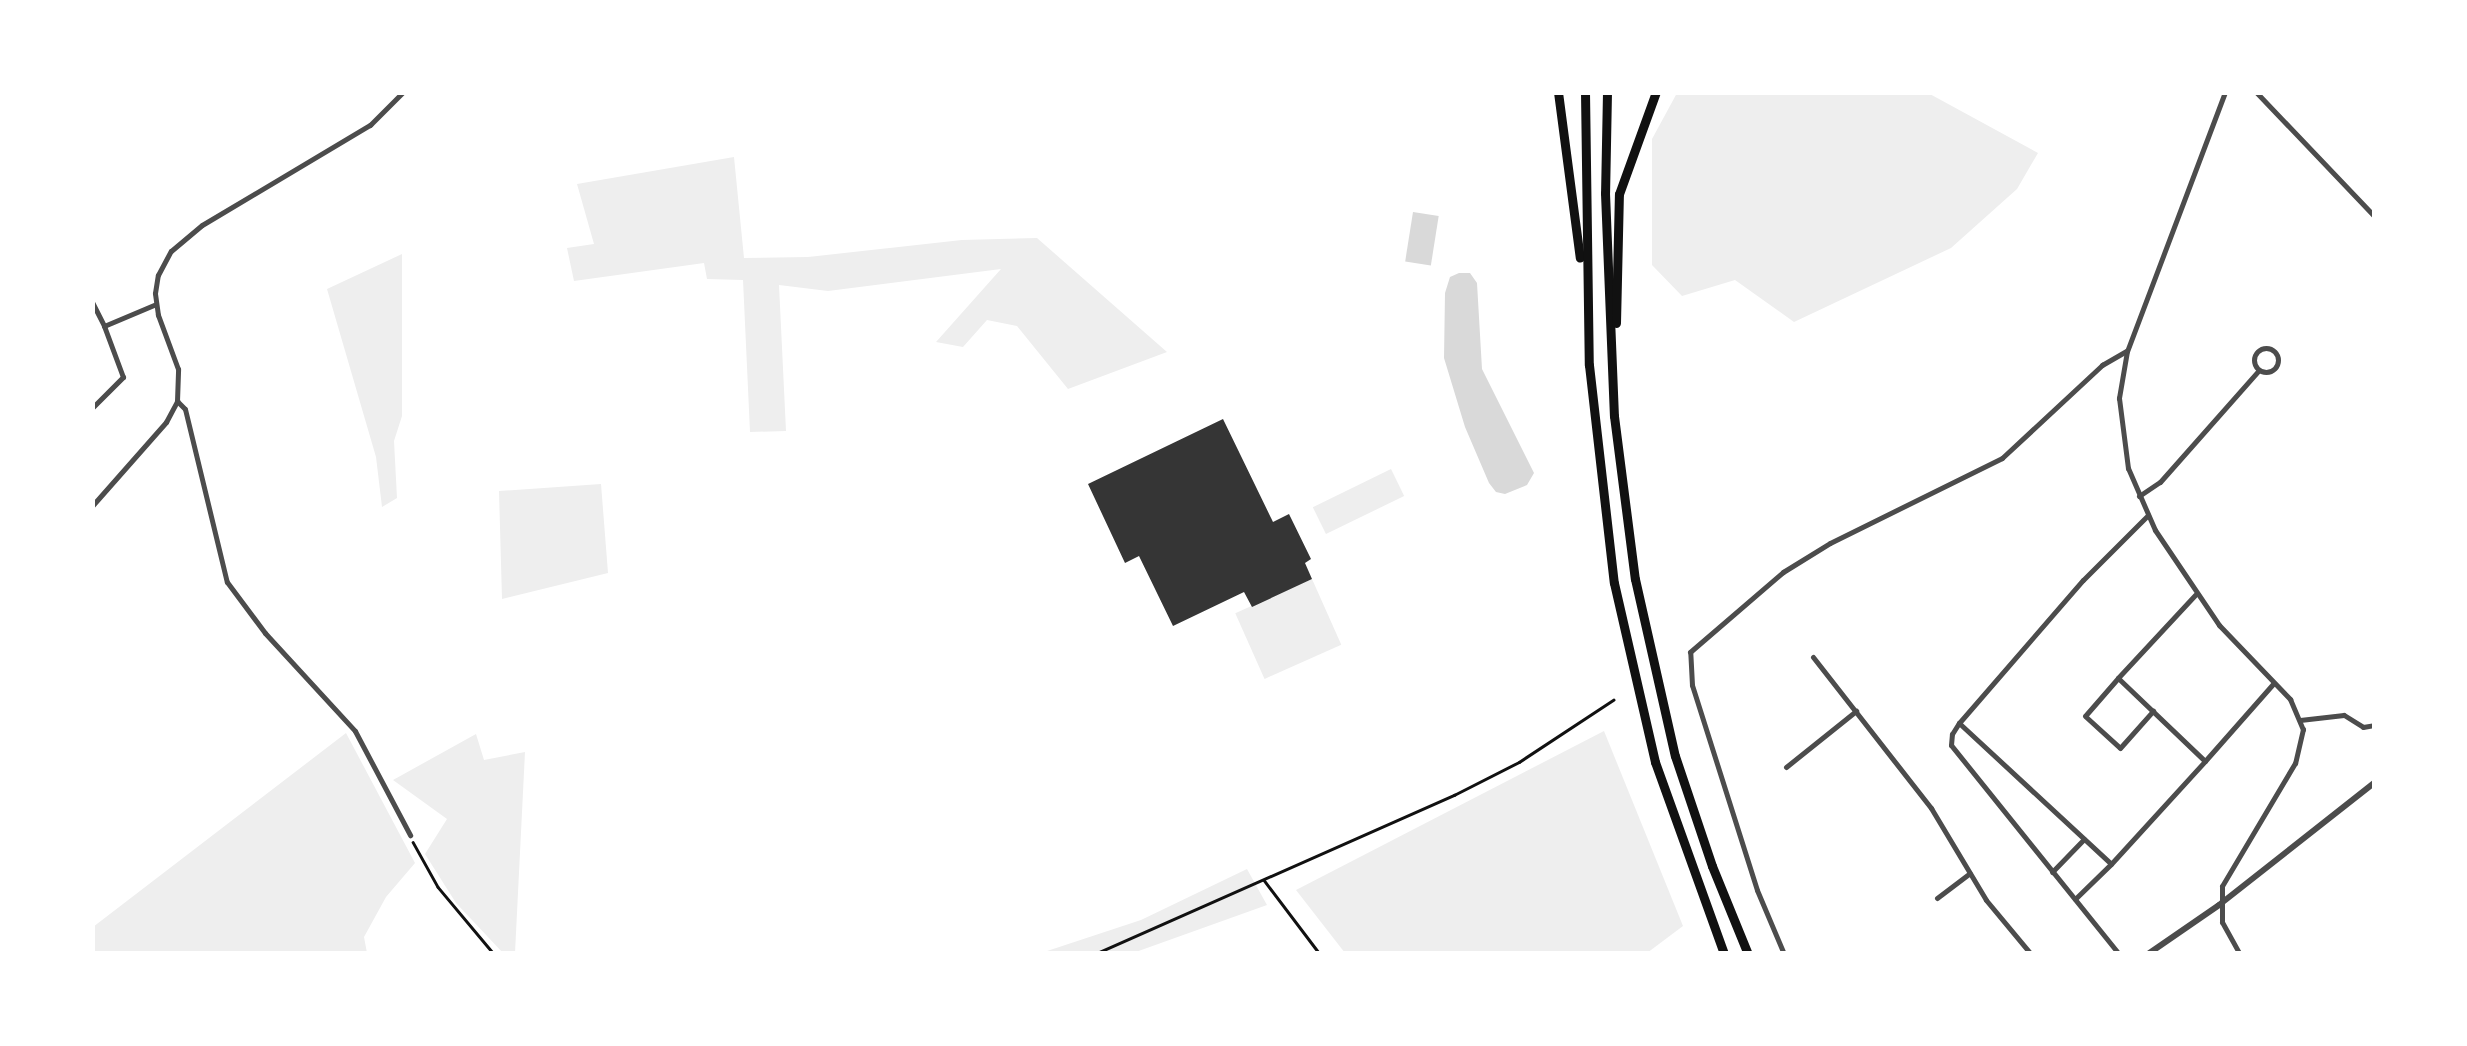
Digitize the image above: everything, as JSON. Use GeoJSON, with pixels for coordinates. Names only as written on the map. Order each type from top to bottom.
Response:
{"type":"FeatureCollection","features":[{"type":"Feature","properties":{"kind":"main road"},"geometry":{"type":"LineString","coordinates":[[1558,92],[1571,169],[1603,512],[1626,644],[1672,817],[1724,954]]}},
{"type":"Feature","properties":{"kind":"main road"},"geometry":{"type":"LineString","coordinates":[[1585,92],[1586,314]]}},
{"type":"Feature","properties":{"kind":"main road"},"geometry":{"type":"LineString","coordinates":[[1606,92],[1604,193],[1614,416],[1635,579],[1661,702],[1712,866],[1748,954]]}},
{"type":"Feature","properties":{"kind":"main road"},"geometry":{"type":"LineString","coordinates":[[1614,416],[1619,194],[1656,92]]}},
{"type":"Feature","properties":{"kind":"street"},"geometry":{"type":"LineString","coordinates":[[92,506],[166,422],[177,401],[178,369],[156,304],[156,282],[163,262],[182,240],[370,125],[403,92]]}},
{"type":"Feature","properties":{"kind":"street"},"geometry":{"type":"LineString","coordinates":[[2225,92],[2127,350],[2119,398],[2128,468],[2148,515],[2196,595],[2290,700],[2300,720],[2303,740],[2295,763],[2227,872],[2219,905],[2224,929],[2240,954]]}},
{"type":"Feature","properties":{"kind":"street"},"geometry":{"type":"LineString","coordinates":[[2256,92],[2374,216]]}},
{"type":"Feature","properties":{"kind":"street"},"geometry":{"type":"LineString","coordinates":[[92,302],[123,378],[92,408]]}},
{"type":"Feature","properties":{"kind":"street"},"geometry":{"type":"LineString","coordinates":[[104,326],[156,304]]}},
{"type":"Feature","properties":{"kind":"street"},"geometry":{"type":"LineString","coordinates":[[2139,496],[2160,482],[2260,370],[2276,366],[2277,355],[2272,349],[2256,352],[2254,360],[2260,370]]}},
{"type":"Feature","properties":{"kind":"street"},"geometry":{"type":"LineString","coordinates":[[1784,954],[1757,890],[1692,685],[1690,652],[1783,572],[1830,543],[2002,458],[2087,378],[2127,350]]}},
{"type":"Feature","properties":{"kind":"street"},"geometry":{"type":"LineString","coordinates":[[177,401],[185,409],[227,582],[264,633],[355,731],[410,836]]}},
{"type":"Feature","properties":{"kind":"street"},"geometry":{"type":"LineString","coordinates":[[2119,954],[1950,745],[1959,722],[2083,580],[2148,515]]}},
{"type":"Feature","properties":{"kind":"street"},"geometry":{"type":"LineString","coordinates":[[2153,711],[2120,748],[2085,716],[2196,595]]}},
{"type":"Feature","properties":{"kind":"street"},"geometry":{"type":"LineString","coordinates":[[1813,657],[1938,818],[2000,920],[2031,954]]}},
{"type":"Feature","properties":{"kind":"street"},"geometry":{"type":"LineString","coordinates":[[2118,678],[2206,761]]}},
{"type":"Feature","properties":{"kind":"street"},"geometry":{"type":"LineString","coordinates":[[2075,899],[2274,683]]}},
{"type":"Feature","properties":{"kind":"street"},"geometry":{"type":"LineString","coordinates":[[1786,767],[1856,711]]}},
{"type":"Feature","properties":{"kind":"street"},"geometry":{"type":"LineString","coordinates":[[2300,720],[2344,716],[2362,727],[2374,725]]}},
{"type":"Feature","properties":{"kind":"street"},"geometry":{"type":"LineString","coordinates":[[1959,722],[2111,864]]}},
{"type":"Feature","properties":{"kind":"street"},"geometry":{"type":"LineString","coordinates":[[2148,954],[2219,905],[2374,783]]}},
{"type":"Feature","properties":{"kind":"street"},"geometry":{"type":"LineString","coordinates":[[2052,872],[2084,839]]}},
{"type":"Feature","properties":{"kind":"street"},"geometry":{"type":"LineString","coordinates":[[1936,898],[1970,873]]}},
{"type":"Feature","properties":{"kind":"path"},"geometry":{"type":"LineString","coordinates":[[1095,954],[1519,762],[1613,700]]}},
{"type":"Feature","properties":{"kind":"path"},"geometry":{"type":"LineString","coordinates":[[410,836],[438,887],[494,954]]}},
{"type":"Feature","properties":{"kind":"path"},"geometry":{"type":"LineString","coordinates":[[1264,880],[1320,954]]}},
{"type":"Feature","properties":{"kind":"shaded area"},"geometry":{"type":"Polygon","coordinates":[[[1677,93],[1928,93],[2038,153],[2017,189],[1951,248],[1794,322],[1735,280],[1682,296],[1652,265],[1652,139],[1677,93]]]}},
{"type":"Feature","properties":{"kind":"shaded area"},"geometry":{"type":"Polygon","coordinates":[[[734,157],[744,258],[808,257],[962,240],[1037,238],[1167,352],[1068,389],[1017,326],[987,320],[963,347],[936,342],[1001,269],[828,291],[779,285],[786,431],[750,432],[743,280],[707,279],[704,263],[574,281],[567,248],[594,244],[577,184],[734,157]]]}},
{"type":"Feature","properties":{"kind":"shaded area"},"geometry":{"type":"Polygon","coordinates":[[[1413,212],[1439,216],[1431,265],[1405,261],[1413,212]]]}},
{"type":"Feature","properties":{"kind":"shaded area"},"geometry":{"type":"Polygon","coordinates":[[[402,254],[402,416],[394,441],[397,498],[382,507],[376,457],[327,289],[402,254]]]}},
{"type":"Feature","properties":{"kind":"shaded area"},"geometry":{"type":"Polygon","coordinates":[[[1470,273],[1477,283],[1482,369],[1534,473],[1527,485],[1505,494],[1496,492],[1489,483],[1465,427],[1444,358],[1445,293],[1450,277],[1470,273]]]}},
{"type":"Feature","properties":{"kind":"shaded area"},"geometry":{"type":"Polygon","coordinates":[[[1391,469],[1404,496],[1326,534],[1313,507],[1391,469]]]}},
{"type":"Feature","properties":{"kind":"shaded area"},"geometry":{"type":"Polygon","coordinates":[[[601,484],[608,573],[502,599],[499,491],[601,484]]]}},
{"type":"Feature","properties":{"kind":"shaded area"},"geometry":{"type":"Polygon","coordinates":[[[1312,579],[1341,645],[1265,679],[1235,613],[1312,579]]]}},
{"type":"Feature","properties":{"kind":"shaded area"},"geometry":{"type":"Polygon","coordinates":[[[1604,731],[1683,926],[1647,953],[1345,953],[1296,890],[1604,731]]]}},
{"type":"Feature","properties":{"kind":"shaded area"},"geometry":{"type":"Polygon","coordinates":[[[346,733],[415,863],[386,897],[364,937],[367,953],[93,953],[93,927],[346,733]]]}},
{"type":"Feature","properties":{"kind":"shaded area"},"geometry":{"type":"Polygon","coordinates":[[[476,734],[484,760],[525,752],[515,953],[503,953],[456,903],[425,854],[447,819],[393,780],[476,734]]]}},
{"type":"Feature","properties":{"kind":"shaded area"},"geometry":{"type":"Polygon","coordinates":[[[1247,869],[1267,905],[1133,953],[1038,954],[1141,920],[1247,869]]]}},
{"type":"Feature","properties":{"kind":"building"},"geometry":{"type":"Polygon","coordinates":[[[1223,419],[1273,522],[1289,514],[1311,559],[1305,563],[1312,579],[1252,607],[1244,592],[1173,626],[1139,556],[1125,563],[1088,484],[1223,419]]]}}]}
